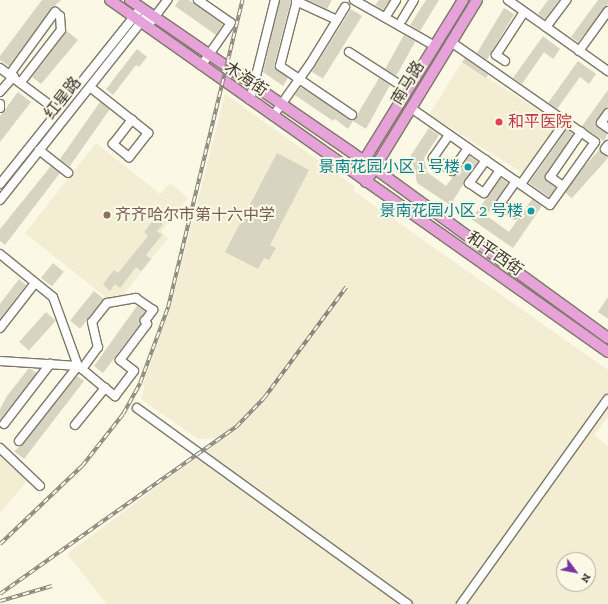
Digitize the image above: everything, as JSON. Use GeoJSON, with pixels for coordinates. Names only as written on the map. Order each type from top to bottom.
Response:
{"type":"FeatureCollection","features":[{"type":"Feature","properties":{"kind":"main road","name":"木海街"},"geometry":{"type":"LineString","coordinates":[[110,0],[366,182]]}},
{"type":"Feature","properties":{"kind":"main road","name":"木海街"},"geometry":{"type":"LineString","coordinates":[[130,0],[374,168]]}},
{"type":"Feature","properties":{"kind":"main road","name":"南马路"},"geometry":{"type":"LineString","coordinates":[[356,175],[463,0]]}},
{"type":"Feature","properties":{"kind":"main road","name":"南马路"},"geometry":{"type":"LineString","coordinates":[[366,182],[477,0]]}},
{"type":"Feature","properties":{"kind":"main road","name":"和平西街"},"geometry":{"type":"LineString","coordinates":[[374,168],[608,338]]}},
{"type":"Feature","properties":{"kind":"main road","name":"和平西街"},"geometry":{"type":"LineString","coordinates":[[366,182],[608,352]]}},
{"type":"Feature","properties":{"kind":"street"},"geometry":{"type":"LineString","coordinates":[[140,22],[148,12],[167,0]]}},
{"type":"Feature","properties":{"kind":"street"},"geometry":{"type":"LineString","coordinates":[[198,0],[231,23],[201,66]]}},
{"type":"Feature","properties":{"kind":"street"},"geometry":{"type":"LineString","coordinates":[[250,100],[275,0]]}},
{"type":"Feature","properties":{"kind":"street"},"geometry":{"type":"LineString","coordinates":[[356,0],[435,46]]}},
{"type":"Feature","properties":{"kind":"street"},"geometry":{"type":"LineString","coordinates":[[388,13],[396,0]]}},
{"type":"Feature","properties":{"kind":"street"},"geometry":{"type":"LineString","coordinates":[[402,20],[414,0]]}},
{"type":"Feature","properties":{"kind":"street"},"geometry":{"type":"LineString","coordinates":[[508,0],[518,3],[524,12],[608,71]]}},
{"type":"Feature","properties":{"kind":"street"},"geometry":{"type":"LineString","coordinates":[[546,27],[566,0]]}},
{"type":"Feature","properties":{"kind":"street"},"geometry":{"type":"LineString","coordinates":[[337,20],[297,1],[280,66],[352,115]]}},
{"type":"Feature","properties":{"kind":"street"},"geometry":{"type":"LineString","coordinates":[[273,116],[298,78],[310,64],[345,7]]}},
{"type":"Feature","properties":{"kind":"street"},"geometry":{"type":"LineString","coordinates":[[579,51],[608,11]]}},
{"type":"Feature","properties":{"kind":"street"},"geometry":{"type":"LineString","coordinates":[[0,92],[55,12],[60,16],[61,30],[21,82]]}},
{"type":"Feature","properties":{"kind":"street","name":"红星路"},"geometry":{"type":"LineString","coordinates":[[0,200],[148,12]]}},
{"type":"Feature","properties":{"kind":"street"},"geometry":{"type":"LineString","coordinates":[[505,61],[496,55],[524,12]]}},
{"type":"Feature","properties":{"kind":"street","name":"红星路"},"geometry":{"type":"LineString","coordinates":[[0,184],[58,111],[140,22]]}},
{"type":"Feature","properties":{"kind":"street"},"geometry":{"type":"LineString","coordinates":[[411,108],[550,205],[595,142],[451,42]]}},
{"type":"Feature","properties":{"kind":"street"},"geometry":{"type":"LineString","coordinates":[[349,52],[408,90]]}},
{"type":"Feature","properties":{"kind":"street"},"geometry":{"type":"LineString","coordinates":[[0,68],[12,75],[58,111]]}},
{"type":"Feature","properties":{"kind":"street"},"geometry":{"type":"LineString","coordinates":[[90,86],[132,120],[148,133],[129,157],[113,144],[132,120]]}},
{"type":"Feature","properties":{"kind":"street"},"geometry":{"type":"LineString","coordinates":[[608,114],[601,123],[608,128]]}},
{"type":"Feature","properties":{"kind":"street"},"geometry":{"type":"LineString","coordinates":[[514,214],[500,204],[519,183],[563,124]]}},
{"type":"Feature","properties":{"kind":"street"},"geometry":{"type":"LineString","coordinates":[[563,186],[550,177],[581,132]]}},
{"type":"Feature","properties":{"kind":"street"},"geometry":{"type":"LineString","coordinates":[[449,135],[433,158],[439,163],[452,171],[468,148]]}},
{"type":"Feature","properties":{"kind":"street"},"geometry":{"type":"LineString","coordinates":[[608,145],[605,149],[608,151]]}},
{"type":"Feature","properties":{"kind":"street"},"geometry":{"type":"LineString","coordinates":[[39,150],[68,173]]}},
{"type":"Feature","properties":{"kind":"street"},"geometry":{"type":"LineString","coordinates":[[486,160],[470,183],[484,193],[500,170]]}},
{"type":"Feature","properties":{"kind":"street"},"geometry":{"type":"LineString","coordinates":[[0,254],[53,297],[80,367],[115,396],[134,371],[120,360],[148,324],[144,321],[153,310],[136,298],[107,303],[92,322],[98,347],[80,367],[19,441]]}},
{"type":"Feature","properties":{"kind":"street"},"geometry":{"type":"LineString","coordinates":[[0,328],[35,282]]}},
{"type":"Feature","properties":{"kind":"street"},"geometry":{"type":"LineString","coordinates":[[0,361],[80,367]]}},
{"type":"Feature","properties":{"kind":"street"},"geometry":{"type":"LineString","coordinates":[[4,424],[50,364]]}},
{"type":"Feature","properties":{"kind":"street"},"geometry":{"type":"LineString","coordinates":[[75,425],[105,388]]}},
{"type":"Feature","properties":{"kind":"street"},"geometry":{"type":"LineString","coordinates":[[461,604],[608,399]]}},
{"type":"Feature","properties":{"kind":"street"},"geometry":{"type":"LineString","coordinates":[[137,408],[408,604]]}},
{"type":"Feature","properties":{"kind":"street"},"geometry":{"type":"LineString","coordinates":[[0,448],[40,486]]}},
{"type":"Feature","properties":{"kind":"shaded area","name":"和平医院"},"geometry":{"type":"Polygon","coordinates":[[[462,62],[560,123],[527,176],[429,115],[462,62]]]}},
{"type":"Feature","properties":{"kind":"shaded area"},"geometry":{"type":"Polygon","coordinates":[[[225,94],[354,186],[354,191],[372,204],[608,370],[608,417],[594,435],[608,446],[608,604],[107,604],[67,554],[222,438],[251,412],[219,438],[198,439],[141,399],[145,386],[143,385],[172,301],[225,94]]]}},
{"type":"Feature","properties":{"kind":"shaded area","name":"齐齐哈尔市第十六中学"},"geometry":{"type":"Polygon","coordinates":[[[96,143],[160,194],[170,183],[188,198],[161,232],[168,238],[121,298],[109,300],[25,233],[96,143]]]}},
{"type":"Feature","properties":{"kind":"shaded area"},"geometry":{"type":"Polygon","coordinates":[[[0,456],[28,480],[0,513],[0,456]]]}},
{"type":"Feature","properties":{"kind":"building"},"geometry":{"type":"Polygon","coordinates":[[[42,0],[61,0],[51,9],[9,66],[0,60],[0,56],[42,0]]]}},
{"type":"Feature","properties":{"kind":"building"},"geometry":{"type":"Polygon","coordinates":[[[179,0],[189,0],[223,24],[216,35],[175,6],[179,0]]]}},
{"type":"Feature","properties":{"kind":"building"},"geometry":{"type":"Polygon","coordinates":[[[280,0],[291,0],[274,66],[288,78],[283,86],[263,72],[280,0]]]}},
{"type":"Feature","properties":{"kind":"building"},"geometry":{"type":"Polygon","coordinates":[[[307,0],[332,0],[327,9],[307,0]]]}},
{"type":"Feature","properties":{"kind":"building"},"geometry":{"type":"Polygon","coordinates":[[[379,0],[390,0],[383,10],[375,5],[379,0]]]}},
{"type":"Feature","properties":{"kind":"building"},"geometry":{"type":"Polygon","coordinates":[[[426,0],[439,0],[420,31],[410,25],[426,0]]]}},
{"type":"Feature","properties":{"kind":"building"},"geometry":{"type":"Polygon","coordinates":[[[548,0],[559,0],[545,19],[538,14],[548,0]]]}},
{"type":"Feature","properties":{"kind":"building"},"geometry":{"type":"Polygon","coordinates":[[[598,0],[608,0],[608,4],[578,42],[571,37],[598,0]]]}},
{"type":"Feature","properties":{"kind":"building"},"geometry":{"type":"Polygon","coordinates":[[[504,8],[514,14],[487,60],[477,53],[504,8]]]}},
{"type":"Feature","properties":{"kind":"building"},"geometry":{"type":"Polygon","coordinates":[[[351,9],[362,16],[323,79],[312,72],[351,9]]]}},
{"type":"Feature","properties":{"kind":"building"},"geometry":{"type":"Polygon","coordinates":[[[67,31],[78,40],[41,84],[32,77],[67,31]]]}},
{"type":"Feature","properties":{"kind":"building"},"geometry":{"type":"Polygon","coordinates":[[[404,35],[415,41],[396,75],[385,69],[404,35]]]}},
{"type":"Feature","properties":{"kind":"building"},"geometry":{"type":"Polygon","coordinates":[[[543,36],[560,49],[553,59],[544,52],[522,84],[513,78],[543,36]]]}},
{"type":"Feature","properties":{"kind":"building"},"geometry":{"type":"Polygon","coordinates":[[[137,49],[147,57],[139,67],[136,65],[113,95],[106,89],[137,49]]]}},
{"type":"Feature","properties":{"kind":"building"},"geometry":{"type":"Polygon","coordinates":[[[465,58],[488,75],[486,78],[462,62],[465,58]]]}},
{"type":"Feature","properties":{"kind":"building"},"geometry":{"type":"Polygon","coordinates":[[[578,61],[596,74],[589,84],[580,77],[557,109],[548,103],[578,61]]]}},
{"type":"Feature","properties":{"kind":"building"},"geometry":{"type":"Polygon","coordinates":[[[379,78],[390,85],[366,129],[353,121],[348,129],[335,119],[333,121],[295,95],[301,87],[354,120],[379,78]]]}},
{"type":"Feature","properties":{"kind":"building"},"geometry":{"type":"Polygon","coordinates":[[[608,90],[608,106],[596,123],[608,133],[604,141],[582,126],[608,90]]]}},
{"type":"Feature","properties":{"kind":"building"},"geometry":{"type":"Polygon","coordinates":[[[18,92],[31,102],[0,142],[0,116],[18,92]]]}},
{"type":"Feature","properties":{"kind":"building"},"geometry":{"type":"Polygon","coordinates":[[[100,102],[110,109],[70,166],[60,159],[100,102]]]}},
{"type":"Feature","properties":{"kind":"building","name":"景南花园小区 1 号楼"},"geometry":{"type":"Polygon","coordinates":[[[429,128],[439,135],[424,158],[427,172],[446,186],[469,156],[478,162],[450,205],[417,183],[411,155],[429,128]]]}},
{"type":"Feature","properties":{"kind":"building"},"geometry":{"type":"Polygon","coordinates":[[[567,129],[573,134],[545,176],[556,188],[549,197],[529,183],[567,129]]]}},
{"type":"Feature","properties":{"kind":"building"},"geometry":{"type":"Polygon","coordinates":[[[599,150],[608,158],[572,198],[563,190],[599,150]]]}},
{"type":"Feature","properties":{"kind":"building"},"geometry":{"type":"Polygon","coordinates":[[[277,153],[309,170],[270,245],[276,248],[269,260],[264,258],[258,269],[225,252],[277,153]]]}},
{"type":"Feature","properties":{"kind":"building"},"geometry":{"type":"Polygon","coordinates":[[[51,166],[60,173],[5,245],[0,241],[0,229],[51,166]]]}},
{"type":"Feature","properties":{"kind":"building","name":"景南花园小区 2 号楼"},"geometry":{"type":"Polygon","coordinates":[[[501,178],[508,183],[487,216],[509,232],[532,199],[542,206],[513,248],[471,219],[501,178]]]}},
{"type":"Feature","properties":{"kind":"building","name":"齐齐哈尔市第十六中学"},"geometry":{"type":"Polygon","coordinates":[[[155,218],[163,224],[157,231],[162,235],[146,255],[151,259],[141,271],[136,267],[120,288],[115,284],[110,291],[103,284],[114,270],[118,273],[148,236],[144,232],[155,218]]]}},
{"type":"Feature","properties":{"kind":"building"},"geometry":{"type":"Polygon","coordinates":[[[53,263],[64,272],[52,287],[41,278],[53,263]]]}},
{"type":"Feature","properties":{"kind":"building"},"geometry":{"type":"Polygon","coordinates":[[[19,279],[26,285],[0,319],[0,304],[19,279]]]}},
{"type":"Feature","properties":{"kind":"building"},"geometry":{"type":"Polygon","coordinates":[[[94,291],[104,299],[80,329],[70,321],[94,291]]]}},
{"type":"Feature","properties":{"kind":"building"},"geometry":{"type":"Polygon","coordinates":[[[608,297],[608,319],[598,312],[608,297]]]}},
{"type":"Feature","properties":{"kind":"building"},"geometry":{"type":"Polygon","coordinates":[[[137,306],[145,311],[140,324],[103,373],[94,366],[137,306]]]}},
{"type":"Feature","properties":{"kind":"building"},"geometry":{"type":"Polygon","coordinates":[[[46,312],[56,321],[29,350],[19,342],[46,312]]]}},
{"type":"Feature","properties":{"kind":"building"},"geometry":{"type":"Polygon","coordinates":[[[29,368],[37,373],[0,420],[0,409],[7,396],[29,368]]]}},
{"type":"Feature","properties":{"kind":"building"},"geometry":{"type":"Polygon","coordinates":[[[77,376],[84,381],[24,459],[14,451],[23,444],[77,376]]]}},
{"type":"Feature","properties":{"kind":"railway"},"geometry":{"type":"LineString","coordinates":[[0,544],[82,466],[123,414],[140,383],[168,307],[242,0]]}},
{"type":"Feature","properties":{"kind":"railway"},"geometry":{"type":"LineString","coordinates":[[0,594],[236,427],[264,398],[346,287]]}},
{"type":"Feature","properties":{"kind":"railway"},"geometry":{"type":"LineString","coordinates":[[0,601],[52,586]]}},
{"type":"Feature","properties":{"kind":"place","name":"和平医院"},"geometry":{"type":"Point","coordinates":[499,122]}},
{"type":"Feature","properties":{"kind":"place","name":"景南花园小区 1 号楼"},"geometry":{"type":"Point","coordinates":[468,167]}},
{"type":"Feature","properties":{"kind":"place","name":"景南花园小区 2 号楼"},"geometry":{"type":"Point","coordinates":[531,211]}},
{"type":"Feature","properties":{"kind":"place","name":"齐齐哈尔市第十六中学"},"geometry":{"type":"Point","coordinates":[107,215]}}]}
